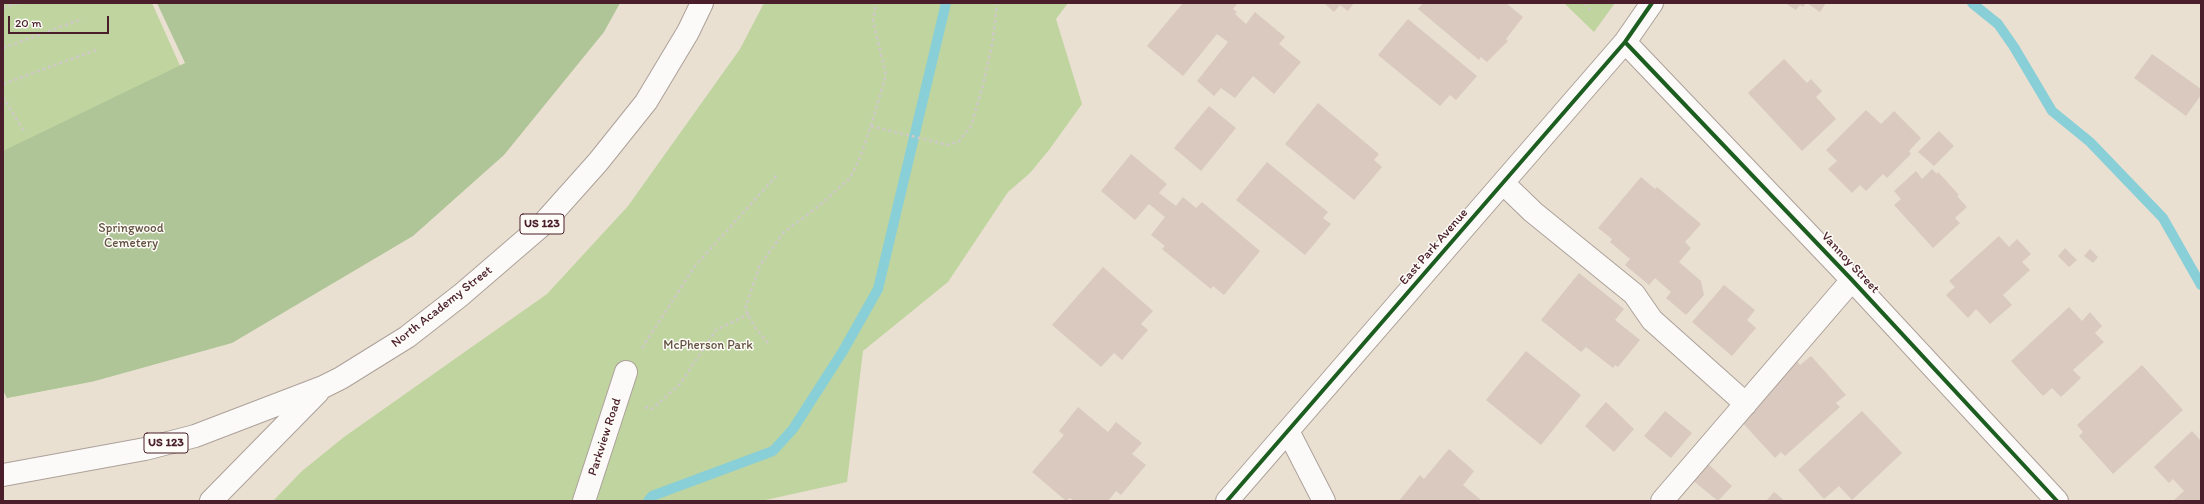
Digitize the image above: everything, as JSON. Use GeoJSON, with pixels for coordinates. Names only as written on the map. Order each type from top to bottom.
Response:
{"type":"FeatureCollection","features":[{"type":"Feature","properties":{"kind":"main road","name":"North Academy Street"},"geometry":{"type":"LineString","coordinates":[[3,475],[145,449],[195,436],[323,387],[341,378],[407,337],[461,295],[540,226],[598,162],[646,102],[688,32],[702,3]]}},
{"type":"Feature","properties":{"kind":"main road","name":"East Park Avenue"},"geometry":{"type":"LineString","coordinates":[[1227,501],[1625,42],[1652,3]]}},
{"type":"Feature","properties":{"kind":"main road","name":"Vannoy Street"},"geometry":{"type":"LineString","coordinates":[[1625,42],[1852,280],[2056,501]]}},
{"type":"Feature","properties":{"kind":"main road"},"geometry":{"type":"LineString","coordinates":[[1503,183],[1533,212],[1634,294],[1652,320],[1746,404]]}},
{"type":"Feature","properties":{"kind":"main road"},"geometry":{"type":"LineString","coordinates":[[1662,501],[1852,280]]}},
{"type":"Feature","properties":{"kind":"main road","name":"Parkview Road"},"geometry":{"type":"LineString","coordinates":[[584,501],[626,372]]}},
{"type":"Feature","properties":{"kind":"main road"},"geometry":{"type":"LineString","coordinates":[[211,501],[323,387]]}},
{"type":"Feature","properties":{"kind":"main road"},"geometry":{"type":"LineString","coordinates":[[1288,431],[1324,501]]}},
{"type":"Feature","properties":{"kind":"path"},"geometry":{"type":"LineString","coordinates":[[3,8],[18,3]]}},
{"type":"Feature","properties":{"kind":"path"},"geometry":{"type":"LineString","coordinates":[[768,343],[754,326],[745,309],[760,265],[784,232],[819,206],[850,178],[859,160],[871,126],[886,75],[873,21],[876,3]]}},
{"type":"Feature","properties":{"kind":"path"},"geometry":{"type":"LineString","coordinates":[[871,126],[948,146],[959,141],[971,126],[993,40],[997,3]]}},
{"type":"Feature","properties":{"kind":"path"},"geometry":{"type":"LineString","coordinates":[[1585,3],[1590,10]]}},
{"type":"Feature","properties":{"kind":"path"},"geometry":{"type":"LineString","coordinates":[[3,48],[82,19]]}},
{"type":"Feature","properties":{"kind":"path"},"geometry":{"type":"LineString","coordinates":[[3,84],[96,50]]}},
{"type":"Feature","properties":{"kind":"path"},"geometry":{"type":"LineString","coordinates":[[3,97],[25,134]]}},
{"type":"Feature","properties":{"kind":"path"},"geometry":{"type":"LineString","coordinates":[[626,372],[695,266],[778,174]]}},
{"type":"Feature","properties":{"kind":"path"},"geometry":{"type":"LineString","coordinates":[[617,399],[652,408],[680,384],[716,330],[749,314]]}},
{"type":"Feature","properties":{"kind":"green space","name":"Springwood Cemetery"},"geometry":{"type":"Polygon","coordinates":[[[3,3],[152,3],[181,68],[95,381],[7,398],[3,390],[3,3]]]}},
{"type":"Feature","properties":{"kind":"green space"},"geometry":{"type":"Polygon","coordinates":[[[157,3],[620,3],[604,32],[504,155],[413,236],[232,343],[95,381],[7,398],[3,390],[3,151],[185,63],[157,3]]]}},
{"type":"Feature","properties":{"kind":"green space","name":"McPherson Park"},"geometry":{"type":"Polygon","coordinates":[[[764,3],[1068,3],[1056,19],[1082,104],[1049,150],[1030,173],[1008,192],[948,282],[863,351],[847,482],[761,501],[273,501],[302,471],[344,437],[547,294],[628,206],[740,49],[764,3]]]}},
{"type":"Feature","properties":{"kind":"green space"},"geometry":{"type":"Polygon","coordinates":[[[1564,3],[1615,3],[1594,32],[1564,3]]]}},
{"type":"Feature","properties":{"kind":"building"},"geometry":{"type":"Polygon","coordinates":[[[1183,3],[1238,3],[1233,9],[1237,12],[1235,14],[1246,24],[1255,12],[1285,37],[1279,44],[1301,62],[1274,94],[1253,76],[1235,98],[1221,88],[1214,96],[1197,81],[1228,42],[1217,34],[1183,76],[1147,46],[1183,3]]]}},
{"type":"Feature","properties":{"kind":"building"},"geometry":{"type":"Polygon","coordinates":[[[1324,3],[1354,3],[1348,11],[1340,5],[1334,12],[1324,3]]]}},
{"type":"Feature","properties":{"kind":"building"},"geometry":{"type":"Polygon","coordinates":[[[1423,3],[1506,3],[1523,17],[1506,39],[1508,41],[1487,62],[1481,57],[1479,60],[1418,9],[1423,3]]]}},
{"type":"Feature","properties":{"kind":"building"},"geometry":{"type":"Polygon","coordinates":[[[1785,3],[1806,3],[1803,7],[1800,5],[1796,10],[1785,3]]]}},
{"type":"Feature","properties":{"kind":"building"},"geometry":{"type":"Polygon","coordinates":[[[1807,3],[1826,3],[1820,12],[1807,3]]]}},
{"type":"Feature","properties":{"kind":"building"},"geometry":{"type":"Polygon","coordinates":[[[1408,19],[1477,76],[1456,100],[1450,95],[1440,106],[1378,55],[1408,19]]]}},
{"type":"Feature","properties":{"kind":"building"},"geometry":{"type":"Polygon","coordinates":[[[2152,54],[2201,89],[2201,95],[2186,116],[2134,78],[2152,54]]]}},
{"type":"Feature","properties":{"kind":"building"},"geometry":{"type":"Polygon","coordinates":[[[1784,59],[1807,83],[1811,79],[1822,91],[1816,97],[1836,119],[1802,151],[1748,93],[1784,59]]]}},
{"type":"Feature","properties":{"kind":"building"},"geometry":{"type":"Polygon","coordinates":[[[1318,103],[1379,154],[1374,160],[1382,167],[1354,200],[1285,144],[1318,103]]]}},
{"type":"Feature","properties":{"kind":"building"},"geometry":{"type":"Polygon","coordinates":[[[1209,106],[1236,128],[1201,171],[1174,148],[1209,106]]]}},
{"type":"Feature","properties":{"kind":"building"},"geometry":{"type":"Polygon","coordinates":[[[1866,110],[1881,124],[1894,111],[1921,138],[1909,151],[1911,154],[1887,178],[1883,174],[1866,191],[1860,185],[1852,193],[1828,169],[1837,161],[1826,150],[1866,110]]]}},
{"type":"Feature","properties":{"kind":"building"},"geometry":{"type":"Polygon","coordinates":[[[1939,131],[1954,146],[1934,166],[1918,152],[1939,131]]]}},
{"type":"Feature","properties":{"kind":"building"},"geometry":{"type":"Polygon","coordinates":[[[1131,154],[1167,184],[1159,193],[1176,206],[1183,197],[1196,208],[1202,202],[1260,251],[1224,295],[1213,286],[1211,289],[1162,249],[1165,246],[1151,235],[1165,217],[1149,204],[1135,220],[1101,191],[1131,154]]]}},
{"type":"Feature","properties":{"kind":"building"},"geometry":{"type":"Polygon","coordinates":[[[1267,162],[1328,212],[1323,218],[1331,224],[1305,255],[1236,200],[1267,162]]]}},
{"type":"Feature","properties":{"kind":"building"},"geometry":{"type":"Polygon","coordinates":[[[1932,169],[1937,174],[1938,172],[1959,195],[1957,196],[1967,207],[1955,218],[1960,223],[1933,248],[1894,205],[1901,199],[1894,191],[1916,171],[1922,179],[1932,169]]]}},
{"type":"Feature","properties":{"kind":"building"},"geometry":{"type":"Polygon","coordinates":[[[1641,177],[1655,189],[1657,187],[1701,224],[1685,242],[1691,248],[1679,262],[1701,281],[1704,295],[1686,315],[1666,298],[1671,292],[1655,278],[1649,285],[1625,265],[1630,259],[1610,242],[1612,239],[1598,228],[1641,177]]]}},
{"type":"Feature","properties":{"kind":"building"},"geometry":{"type":"Polygon","coordinates":[[[1999,236],[2009,247],[2017,239],[2031,254],[2022,262],[2030,270],[2003,295],[2012,305],[1990,324],[1976,309],[1968,318],[1946,295],[1955,287],[1949,281],[1999,236]]]}},
{"type":"Feature","properties":{"kind":"building"},"geometry":{"type":"Polygon","coordinates":[[[2065,248],[2077,260],[2069,267],[2058,256],[2065,248]]]}},
{"type":"Feature","properties":{"kind":"building"},"geometry":{"type":"Polygon","coordinates":[[[2090,249],[2098,257],[2093,263],[2084,256],[2090,249]]]}},
{"type":"Feature","properties":{"kind":"building"},"geometry":{"type":"Polygon","coordinates":[[[1103,267],[1153,311],[1141,324],[1148,330],[1122,360],[1114,353],[1101,367],[1052,325],[1103,267]]]}},
{"type":"Feature","properties":{"kind":"building"},"geometry":{"type":"Polygon","coordinates":[[[1579,273],[1624,309],[1615,320],[1640,340],[1618,367],[1615,365],[1613,368],[1586,347],[1581,352],[1541,320],[1579,273]]]}},
{"type":"Feature","properties":{"kind":"building"},"geometry":{"type":"Polygon","coordinates":[[[1724,285],[1755,310],[1747,320],[1756,328],[1732,356],[1692,322],[1724,285]]]}},
{"type":"Feature","properties":{"kind":"building"},"geometry":{"type":"Polygon","coordinates":[[[2069,307],[2082,321],[2090,312],[2102,326],[2095,333],[2104,342],[2073,370],[2081,378],[2061,397],[2052,388],[2043,396],[2011,361],[2069,307]]]}},
{"type":"Feature","properties":{"kind":"building"},"geometry":{"type":"Polygon","coordinates":[[[1526,351],[1581,395],[1541,445],[1486,400],[1526,351]]]}},
{"type":"Feature","properties":{"kind":"building"},"geometry":{"type":"Polygon","coordinates":[[[1811,356],[1846,395],[1836,403],[1840,407],[1785,456],[1781,452],[1775,458],[1740,420],[1796,360],[1800,365],[1811,356]]]}},
{"type":"Feature","properties":{"kind":"building"},"geometry":{"type":"Polygon","coordinates":[[[2142,365],[2183,410],[2113,474],[2079,436],[2083,432],[2077,425],[2142,365]]]}},
{"type":"Feature","properties":{"kind":"building"},"geometry":{"type":"Polygon","coordinates":[[[1606,402],[1634,429],[1614,452],[1585,426],[1606,402]]]}},
{"type":"Feature","properties":{"kind":"building"},"geometry":{"type":"Polygon","coordinates":[[[1078,407],[1108,432],[1116,422],[1142,443],[1132,454],[1146,465],[1121,495],[1116,491],[1108,501],[1074,501],[1070,498],[1066,501],[1032,472],[1064,435],[1059,431],[1078,407]]]}},
{"type":"Feature","properties":{"kind":"building"},"geometry":{"type":"Polygon","coordinates":[[[1665,411],[1692,433],[1671,458],[1644,436],[1665,411]]]}},
{"type":"Feature","properties":{"kind":"building"},"geometry":{"type":"Polygon","coordinates":[[[1862,411],[1902,453],[1852,500],[1839,486],[1824,499],[1798,470],[1862,411]]]}},
{"type":"Feature","properties":{"kind":"building"},"geometry":{"type":"Polygon","coordinates":[[[2192,431],[2201,441],[2201,501],[2173,501],[2184,491],[2173,479],[2169,483],[2154,467],[2192,431]]]}},
{"type":"Feature","properties":{"kind":"building"},"geometry":{"type":"Polygon","coordinates":[[[1449,449],[1474,471],[1463,485],[1482,501],[1399,501],[1420,475],[1424,479],[1449,449]]]}},
{"type":"Feature","properties":{"kind":"building"},"geometry":{"type":"Polygon","coordinates":[[[1706,462],[1732,486],[1718,501],[1691,479],[1706,462]]]}},
{"type":"Feature","properties":{"kind":"building"},"geometry":{"type":"Polygon","coordinates":[[[1774,492],[1785,501],[1766,501],[1774,492]]]}},
{"type":"Feature","properties":{"kind":"waterway"},"geometry":{"type":"LineString","coordinates":[[648,501],[652,496],[773,451],[793,429],[843,351],[878,289],[946,3]]}},
{"type":"Feature","properties":{"kind":"waterway"},"geometry":{"type":"LineString","coordinates":[[1972,3],[1998,24],[2014,47],[2052,111],[2090,142],[2163,218],[2201,285]]}},
{"type":"Feature","properties":{"kind":"cycle path"},"geometry":{"type":"LineString","coordinates":[[1227,501],[1625,42],[1652,3]]}},
{"type":"Feature","properties":{"kind":"cycle path"},"geometry":{"type":"LineString","coordinates":[[1625,42],[1852,280],[2057,501]]}}]}
